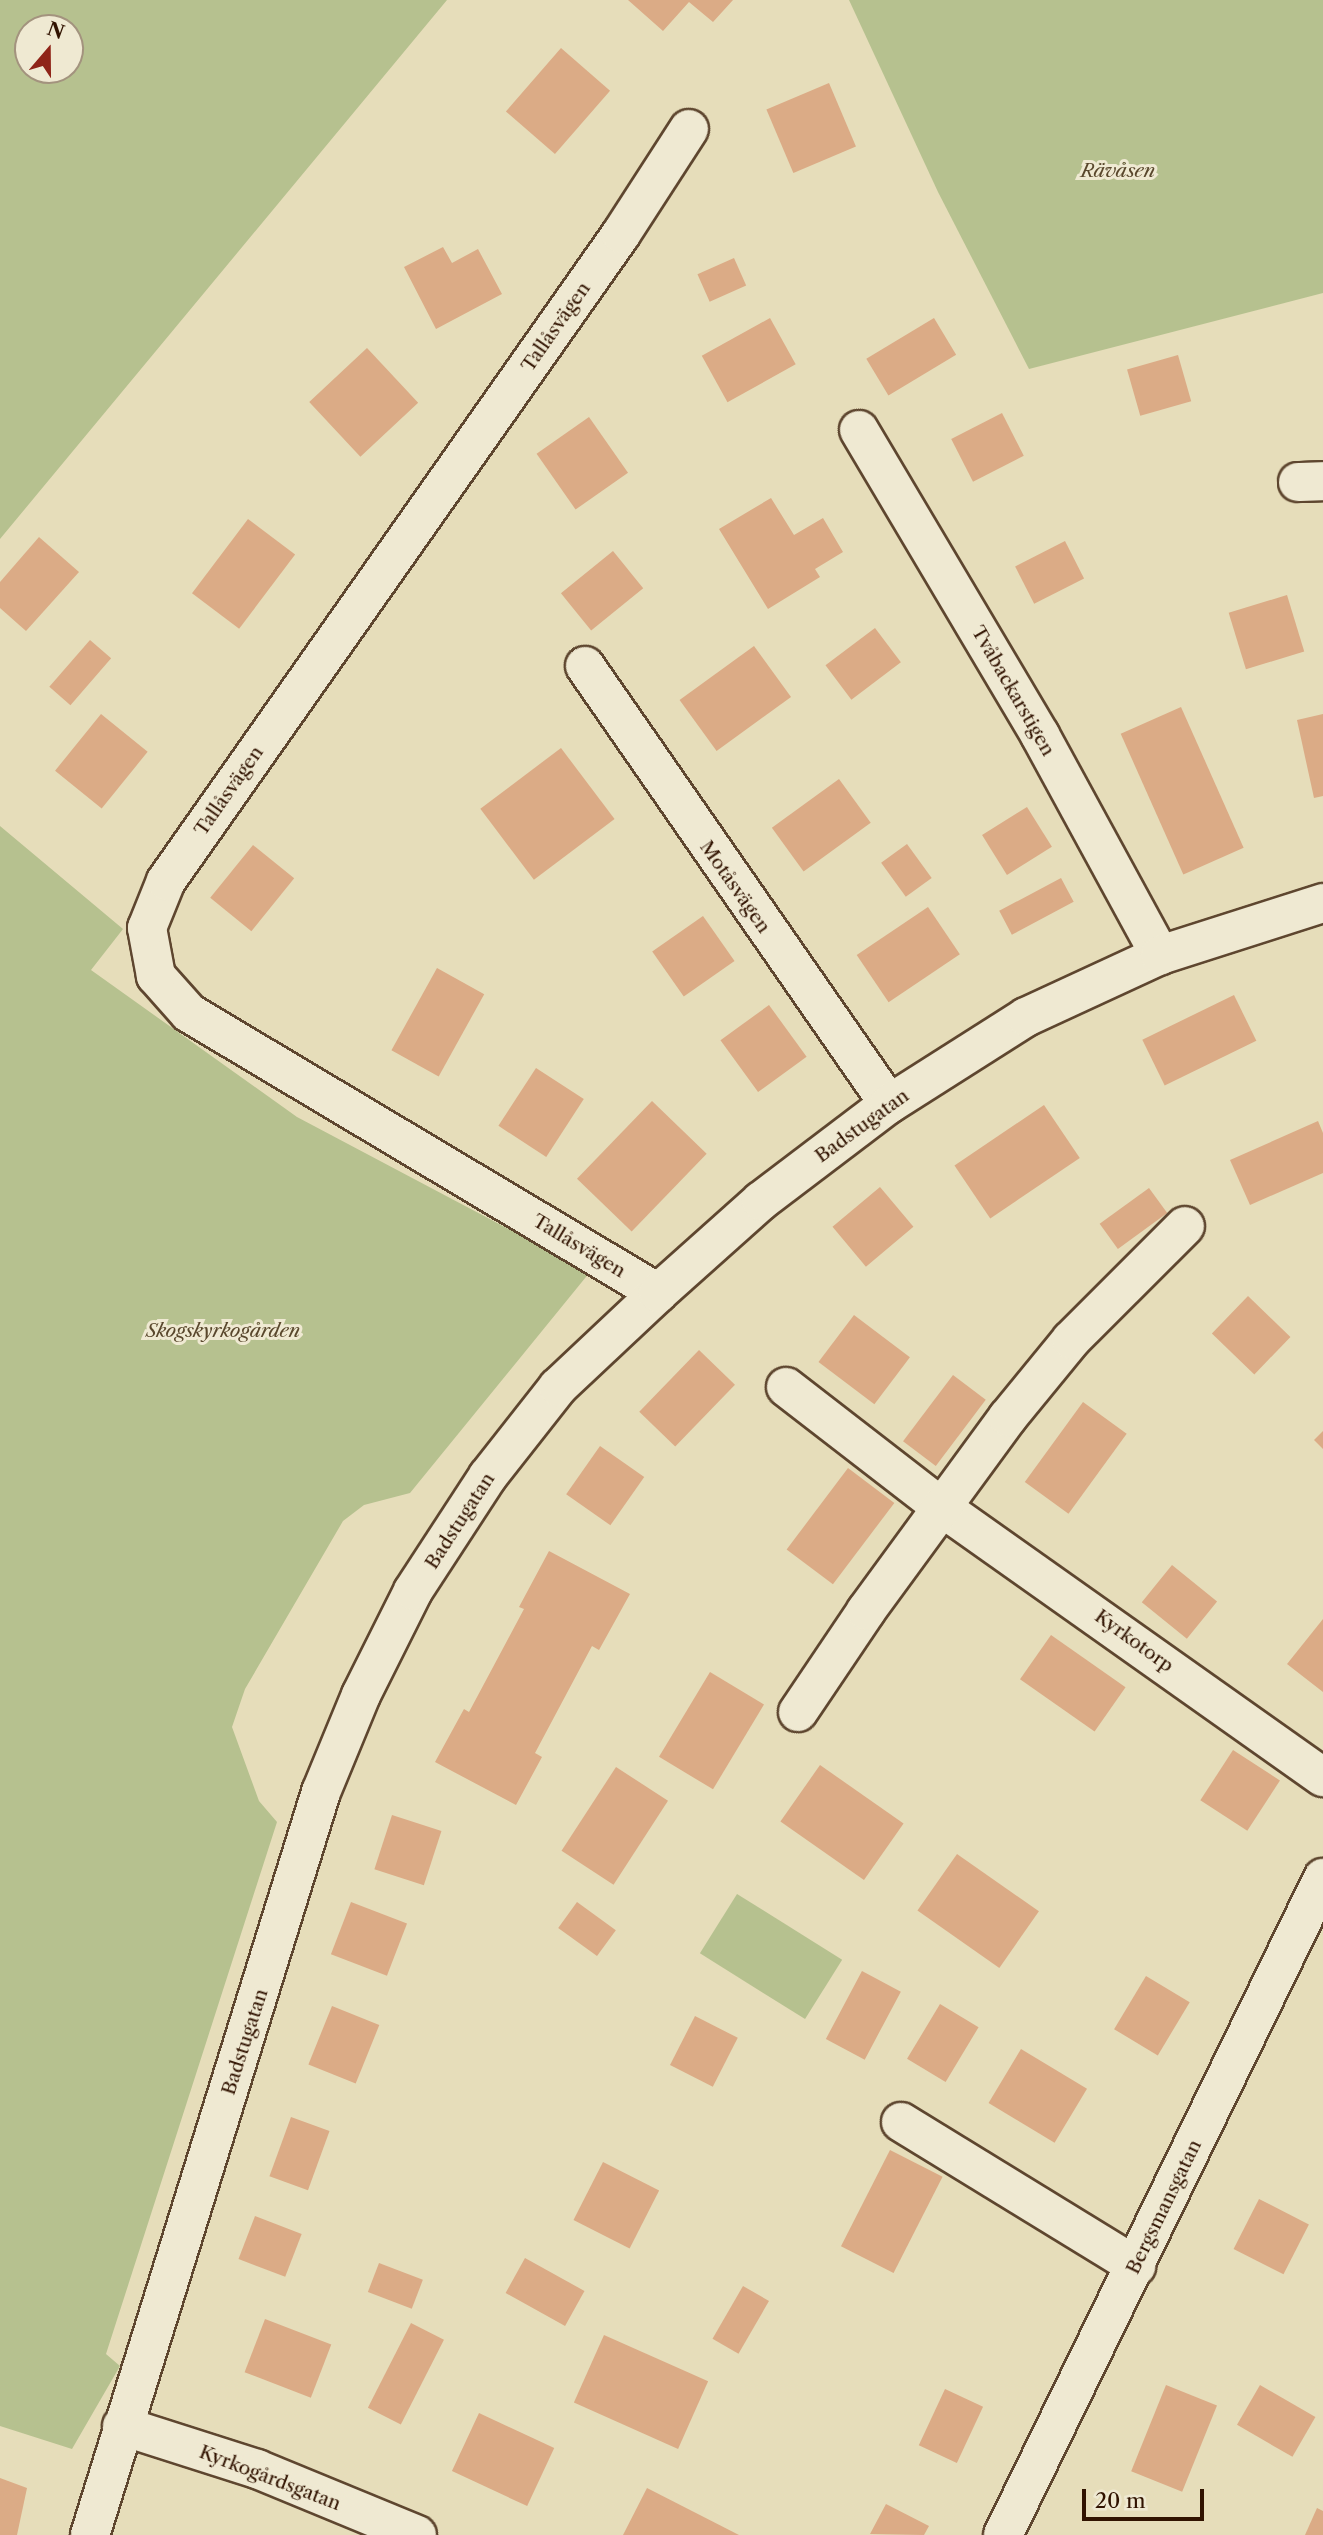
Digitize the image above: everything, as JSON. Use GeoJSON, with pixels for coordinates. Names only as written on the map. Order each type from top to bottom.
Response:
{"type":"FeatureCollection","features":[{"type":"Feature","properties":{"kind":"street","name":"Tallåsvägen"},"geometry":{"type":"LineString","coordinates":[[658,1293],[190,1013],[156,976],[146,928],[166,881],[613,246],[689,129]]}},
{"type":"Feature","properties":{"kind":"street","name":"Tvåbackarstigen"},"geometry":{"type":"LineString","coordinates":[[859,430],[1040,735],[1160,956]]}},
{"type":"Feature","properties":{"kind":"street","name":"Motåsvägen"},"geometry":{"type":"LineString","coordinates":[[584,666],[889,1104]]}},
{"type":"Feature","properties":{"kind":"street","name":"Badstugatan"},"geometry":{"type":"LineString","coordinates":[[90,2535],[321,1792],[361,1695],[413,1591],[488,1476],[558,1387],[658,1293],[761,1201],[889,1104],[1026,1017],[1160,956],[1323,903]]}},
{"type":"Feature","properties":{"kind":"street"},"geometry":{"type":"LineString","coordinates":[[799,1712],[866,1611],[944,1508],[1008,1417],[1072,1340],[1185,1226]]}},
{"type":"Feature","properties":{"kind":"street","name":"Kyrkotorp"},"geometry":{"type":"LineString","coordinates":[[786,1387],[944,1508],[1323,1777]]}},
{"type":"Feature","properties":{"kind":"street","name":"Bergsmansgatan"},"geometry":{"type":"LineString","coordinates":[[1003,2535],[1323,1878]]}},
{"type":"Feature","properties":{"kind":"street"},"geometry":{"type":"LineString","coordinates":[[901,2122],[1136,2266]]}},
{"type":"Feature","properties":{"kind":"street","name":"Kyrkogårdsgatan"},"geometry":{"type":"LineString","coordinates":[[122,2426],[257,2469],[417,2535]]}},
{"type":"Feature","properties":{"kind":"green space"},"geometry":{"type":"Polygon","coordinates":[[[0,0],[447,0],[0,539],[0,0]]]}},
{"type":"Feature","properties":{"kind":"green space","name":"Rävåsen"},"geometry":{"type":"Polygon","coordinates":[[[849,0],[1323,0],[1323,293],[1029,369],[938,192],[849,0]]]}},
{"type":"Feature","properties":{"kind":"green space","name":"Skogskyrkogården"},"geometry":{"type":"Polygon","coordinates":[[[0,826],[123,929],[91,970],[297,1117],[590,1272],[410,1493],[364,1505],[343,1521],[245,1689],[232,1727],[259,1801],[277,1822],[106,2354],[120,2366],[72,2449],[0,2426],[0,826]]]}},
{"type":"Feature","properties":{"kind":"green space"},"geometry":{"type":"Polygon","coordinates":[[[737,1894],[842,1960],[805,2019],[700,1953],[737,1894]]]}},
{"type":"Feature","properties":{"kind":"building"},"geometry":{"type":"Polygon","coordinates":[[[628,0],[733,0],[713,22],[689,2],[663,31],[628,0]]]}},
{"type":"Feature","properties":{"kind":"building"},"geometry":{"type":"Polygon","coordinates":[[[561,48],[610,91],[555,154],[506,111],[561,48]]]}},
{"type":"Feature","properties":{"kind":"building"},"geometry":{"type":"Polygon","coordinates":[[[829,83],[856,147],[793,173],[766,110],[829,83]]]}},
{"type":"Feature","properties":{"kind":"building"},"geometry":{"type":"Polygon","coordinates":[[[443,247],[452,263],[478,249],[502,294],[436,329],[404,267],[443,247]]]}},
{"type":"Feature","properties":{"kind":"building"},"geometry":{"type":"Polygon","coordinates":[[[734,258],[746,285],[710,302],[697,274],[734,258]]]}},
{"type":"Feature","properties":{"kind":"building"},"geometry":{"type":"Polygon","coordinates":[[[770,318],[796,364],[727,402],[702,356],[770,318]]]}},
{"type":"Feature","properties":{"kind":"building"},"geometry":{"type":"Polygon","coordinates":[[[934,318],[956,355],[888,396],[866,359],[934,318]]]}},
{"type":"Feature","properties":{"kind":"building"},"geometry":{"type":"Polygon","coordinates":[[[367,348],[418,403],[360,457],[309,402],[367,348]]]}},
{"type":"Feature","properties":{"kind":"building"},"geometry":{"type":"Polygon","coordinates":[[[1178,355],[1191,401],[1140,416],[1127,370],[1178,355]]]}},
{"type":"Feature","properties":{"kind":"building"},"geometry":{"type":"Polygon","coordinates":[[[1002,413],[1024,456],[973,482],[951,439],[1002,413]]]}},
{"type":"Feature","properties":{"kind":"building"},"geometry":{"type":"Polygon","coordinates":[[[589,417],[628,473],[576,509],[537,454],[589,417]]]}},
{"type":"Feature","properties":{"kind":"building"},"geometry":{"type":"Polygon","coordinates":[[[771,498],[794,535],[823,518],[843,552],[815,569],[820,577],[768,609],[719,529],[771,498]]]}},
{"type":"Feature","properties":{"kind":"building"},"geometry":{"type":"Polygon","coordinates":[[[248,519],[295,555],[239,629],[192,593],[248,519]]]}},
{"type":"Feature","properties":{"kind":"building"},"geometry":{"type":"Polygon","coordinates":[[[39,537],[79,572],[26,631],[0,608],[0,582],[39,537]]]}},
{"type":"Feature","properties":{"kind":"building"},"geometry":{"type":"Polygon","coordinates":[[[1065,541],[1084,578],[1034,604],[1015,566],[1065,541]]]}},
{"type":"Feature","properties":{"kind":"building"},"geometry":{"type":"Polygon","coordinates":[[[613,551],[643,588],[591,630],[561,593],[613,551]]]}},
{"type":"Feature","properties":{"kind":"building"},"geometry":{"type":"Polygon","coordinates":[[[1287,595],[1304,651],[1246,669],[1229,613],[1287,595]]]}},
{"type":"Feature","properties":{"kind":"building"},"geometry":{"type":"Polygon","coordinates":[[[875,628],[901,662],[851,700],[825,665],[875,628]]]}},
{"type":"Feature","properties":{"kind":"building"},"geometry":{"type":"Polygon","coordinates":[[[90,640],[111,658],[70,705],[49,687],[90,640]]]}},
{"type":"Feature","properties":{"kind":"building"},"geometry":{"type":"Polygon","coordinates":[[[754,646],[791,697],[717,751],[680,700],[754,646]]]}},
{"type":"Feature","properties":{"kind":"building"},"geometry":{"type":"Polygon","coordinates":[[[1181,707],[1244,848],[1183,875],[1121,734],[1181,707]]]}},
{"type":"Feature","properties":{"kind":"building"},"geometry":{"type":"Polygon","coordinates":[[[101,714],[148,752],[102,808],[55,771],[101,714]]]}},
{"type":"Feature","properties":{"kind":"building"},"geometry":{"type":"Polygon","coordinates":[[[1323,714],[1323,796],[1314,798],[1297,720],[1323,714]]]}},
{"type":"Feature","properties":{"kind":"building"},"geometry":{"type":"Polygon","coordinates":[[[561,748],[615,819],[534,880],[480,809],[561,748]]]}},
{"type":"Feature","properties":{"kind":"building"},"geometry":{"type":"Polygon","coordinates":[[[839,779],[871,823],[804,871],[772,828],[839,779]]]}},
{"type":"Feature","properties":{"kind":"building"},"geometry":{"type":"Polygon","coordinates":[[[1027,807],[1052,847],[1007,875],[982,835],[1027,807]]]}},
{"type":"Feature","properties":{"kind":"building"},"geometry":{"type":"Polygon","coordinates":[[[907,844],[932,878],[906,897],[881,863],[907,844]]]}},
{"type":"Feature","properties":{"kind":"building"},"geometry":{"type":"Polygon","coordinates":[[[253,845],[294,878],[251,931],[210,898],[253,845]]]}},
{"type":"Feature","properties":{"kind":"building"},"geometry":{"type":"Polygon","coordinates":[[[1061,878],[1074,902],[1012,935],[999,911],[1061,878]]]}},
{"type":"Feature","properties":{"kind":"building"},"geometry":{"type":"Polygon","coordinates":[[[928,907],[960,954],[889,1002],[857,955],[928,907]]]}},
{"type":"Feature","properties":{"kind":"building"},"geometry":{"type":"Polygon","coordinates":[[[703,916],[735,961],[684,997],[652,952],[703,916]]]}},
{"type":"Feature","properties":{"kind":"building"},"geometry":{"type":"Polygon","coordinates":[[[437,968],[484,994],[439,1076],[391,1050],[437,968]]]}},
{"type":"Feature","properties":{"kind":"building"},"geometry":{"type":"Polygon","coordinates":[[[1234,995],[1256,1041],[1165,1086],[1142,1040],[1234,995]]]}},
{"type":"Feature","properties":{"kind":"building"},"geometry":{"type":"Polygon","coordinates":[[[769,1005],[807,1057],[758,1092],[720,1040],[769,1005]]]}},
{"type":"Feature","properties":{"kind":"building"},"geometry":{"type":"Polygon","coordinates":[[[536,1068],[584,1099],[546,1157],[498,1126],[536,1068]]]}},
{"type":"Feature","properties":{"kind":"building"},"geometry":{"type":"Polygon","coordinates":[[[652,1101],[707,1154],[632,1231],[577,1179],[652,1101]]]}},
{"type":"Feature","properties":{"kind":"building"},"geometry":{"type":"Polygon","coordinates":[[[1044,1105],[1080,1158],[990,1218],[954,1165],[1044,1105]]]}},
{"type":"Feature","properties":{"kind":"building"},"geometry":{"type":"Polygon","coordinates":[[[1318,1121],[1323,1133],[1323,1173],[1250,1205],[1230,1160],[1318,1121]]]}},
{"type":"Feature","properties":{"kind":"building"},"geometry":{"type":"Polygon","coordinates":[[[880,1187],[913,1227],[866,1267],[833,1227],[880,1187]]]}},
{"type":"Feature","properties":{"kind":"building"},"geometry":{"type":"Polygon","coordinates":[[[1149,1188],[1167,1213],[1118,1249],[1100,1224],[1149,1188]]]}},
{"type":"Feature","properties":{"kind":"building"},"geometry":{"type":"Polygon","coordinates":[[[1248,1296],[1290,1337],[1254,1374],[1212,1333],[1248,1296]]]}},
{"type":"Feature","properties":{"kind":"building"},"geometry":{"type":"Polygon","coordinates":[[[854,1315],[910,1357],[874,1404],[818,1362],[854,1315]]]}},
{"type":"Feature","properties":{"kind":"building"},"geometry":{"type":"Polygon","coordinates":[[[699,1350],[735,1385],[675,1447],[639,1412],[699,1350]]]}},
{"type":"Feature","properties":{"kind":"building"},"geometry":{"type":"Polygon","coordinates":[[[953,1375],[986,1400],[936,1466],[903,1441],[953,1375]]]}},
{"type":"Feature","properties":{"kind":"building"},"geometry":{"type":"Polygon","coordinates":[[[1083,1402],[1127,1434],[1068,1514],[1025,1482],[1083,1402]]]}},
{"type":"Feature","properties":{"kind":"building"},"geometry":{"type":"Polygon","coordinates":[[[1323,1431],[1323,1449],[1314,1440],[1323,1431]]]}},
{"type":"Feature","properties":{"kind":"building"},"geometry":{"type":"Polygon","coordinates":[[[600,1446],[644,1477],[610,1525],[566,1494],[600,1446]]]}},
{"type":"Feature","properties":{"kind":"building"},"geometry":{"type":"Polygon","coordinates":[[[848,1468],[894,1503],[833,1584],[787,1549],[848,1468]]]}},
{"type":"Feature","properties":{"kind":"building"},"geometry":{"type":"Polygon","coordinates":[[[549,1551],[630,1594],[599,1650],[592,1646],[535,1753],[542,1757],[516,1805],[435,1762],[464,1709],[469,1712],[524,1609],[519,1607],[549,1551]]]}},
{"type":"Feature","properties":{"kind":"building"},"geometry":{"type":"Polygon","coordinates":[[[1172,1565],[1217,1602],[1187,1639],[1142,1602],[1172,1565]]]}},
{"type":"Feature","properties":{"kind":"building"},"geometry":{"type":"Polygon","coordinates":[[[1323,1619],[1323,1692],[1287,1664],[1323,1619]]]}},
{"type":"Feature","properties":{"kind":"building"},"geometry":{"type":"Polygon","coordinates":[[[1051,1635],[1126,1687],[1095,1731],[1020,1679],[1051,1635]]]}},
{"type":"Feature","properties":{"kind":"building"},"geometry":{"type":"Polygon","coordinates":[[[710,1672],[764,1704],[713,1789],[659,1757],[710,1672]]]}},
{"type":"Feature","properties":{"kind":"building"},"geometry":{"type":"Polygon","coordinates":[[[1233,1750],[1280,1780],[1247,1831],[1200,1800],[1233,1750]]]}},
{"type":"Feature","properties":{"kind":"building"},"geometry":{"type":"Polygon","coordinates":[[[820,1765],[904,1824],[864,1880],[780,1822],[820,1765]]]}},
{"type":"Feature","properties":{"kind":"building"},"geometry":{"type":"Polygon","coordinates":[[[616,1767],[668,1801],[614,1885],[562,1851],[616,1767]]]}},
{"type":"Feature","properties":{"kind":"building"},"geometry":{"type":"Polygon","coordinates":[[[392,1815],[441,1831],[424,1885],[374,1869],[392,1815]]]}},
{"type":"Feature","properties":{"kind":"building"},"geometry":{"type":"Polygon","coordinates":[[[957,1854],[1039,1911],[999,1968],[917,1911],[957,1854]]]}},
{"type":"Feature","properties":{"kind":"building"},"geometry":{"type":"Polygon","coordinates":[[[351,1902],[407,1924],[387,1976],[331,1954],[351,1902]]]}},
{"type":"Feature","properties":{"kind":"building"},"geometry":{"type":"Polygon","coordinates":[[[577,1902],[616,1930],[597,1956],[558,1928],[577,1902]]]}},
{"type":"Feature","properties":{"kind":"building"},"geometry":{"type":"Polygon","coordinates":[[[862,1971],[901,1992],[865,2060],[826,2039],[862,1971]]]}},
{"type":"Feature","properties":{"kind":"building"},"geometry":{"type":"Polygon","coordinates":[[[1146,1976],[1190,2002],[1158,2055],[1114,2029],[1146,1976]]]}},
{"type":"Feature","properties":{"kind":"building"},"geometry":{"type":"Polygon","coordinates":[[[940,2004],[979,2027],[946,2082],[907,2059],[940,2004]]]}},
{"type":"Feature","properties":{"kind":"building"},"geometry":{"type":"Polygon","coordinates":[[[332,2006],[379,2025],[356,2084],[308,2064],[332,2006]]]}},
{"type":"Feature","properties":{"kind":"building"},"geometry":{"type":"Polygon","coordinates":[[[695,2016],[738,2038],[713,2087],[670,2065],[695,2016]]]}},
{"type":"Feature","properties":{"kind":"building"},"geometry":{"type":"Polygon","coordinates":[[[1021,2049],[1087,2089],[1055,2143],[989,2103],[1021,2049]]]}},
{"type":"Feature","properties":{"kind":"building"},"geometry":{"type":"Polygon","coordinates":[[[291,2117],[330,2131],[308,2190],[269,2176],[291,2117]]]}},
{"type":"Feature","properties":{"kind":"building"},"geometry":{"type":"Polygon","coordinates":[[[890,2150],[943,2177],[894,2273],[841,2246],[890,2150]]]}},
{"type":"Feature","properties":{"kind":"building"},"geometry":{"type":"Polygon","coordinates":[[[603,2162],[659,2191],[630,2249],[573,2220],[603,2162]]]}},
{"type":"Feature","properties":{"kind":"building"},"geometry":{"type":"Polygon","coordinates":[[[1259,2199],[1309,2224],[1283,2274],[1234,2249],[1259,2199]]]}},
{"type":"Feature","properties":{"kind":"building"},"geometry":{"type":"Polygon","coordinates":[[[255,2216],[302,2234],[285,2277],[239,2259],[255,2216]]]}},
{"type":"Feature","properties":{"kind":"building"},"geometry":{"type":"Polygon","coordinates":[[[525,2258],[584,2291],[565,2326],[506,2293],[525,2258]]]}},
{"type":"Feature","properties":{"kind":"building"},"geometry":{"type":"Polygon","coordinates":[[[379,2263],[423,2280],[412,2309],[368,2292],[379,2263]]]}},
{"type":"Feature","properties":{"kind":"building"},"geometry":{"type":"Polygon","coordinates":[[[743,2286],[769,2301],[738,2354],[712,2339],[743,2286]]]}},
{"type":"Feature","properties":{"kind":"building"},"geometry":{"type":"Polygon","coordinates":[[[265,2319],[331,2344],[311,2398],[245,2372],[265,2319]]]}},
{"type":"Feature","properties":{"kind":"building"},"geometry":{"type":"Polygon","coordinates":[[[411,2323],[444,2340],[401,2424],[368,2408],[411,2323]]]}},
{"type":"Feature","properties":{"kind":"building"},"geometry":{"type":"Polygon","coordinates":[[[604,2335],[708,2381],[678,2449],[574,2403],[604,2335]]]}},
{"type":"Feature","properties":{"kind":"building"},"geometry":{"type":"Polygon","coordinates":[[[1166,2385],[1217,2406],[1182,2492],[1131,2471],[1166,2385]]]}},
{"type":"Feature","properties":{"kind":"building"},"geometry":{"type":"Polygon","coordinates":[[[1260,2385],[1315,2417],[1292,2457],[1237,2425],[1260,2385]]]}},
{"type":"Feature","properties":{"kind":"building"},"geometry":{"type":"Polygon","coordinates":[[[945,2389],[983,2407],[957,2463],[919,2445],[945,2389]]]}},
{"type":"Feature","properties":{"kind":"building"},"geometry":{"type":"Polygon","coordinates":[[[479,2413],[554,2448],[527,2506],[452,2471],[479,2413]]]}},
{"type":"Feature","properties":{"kind":"building"},"geometry":{"type":"Polygon","coordinates":[[[0,2478],[27,2488],[17,2535],[0,2535],[0,2478]]]}},
{"type":"Feature","properties":{"kind":"building"},"geometry":{"type":"Polygon","coordinates":[[[647,2488],[739,2535],[623,2535],[647,2488]]]}},
{"type":"Feature","properties":{"kind":"building"},"geometry":{"type":"Polygon","coordinates":[[[886,2504],[929,2526],[924,2535],[870,2534],[886,2504]]]}},
{"type":"Feature","properties":{"kind":"building"},"geometry":{"type":"Polygon","coordinates":[[[1317,2508],[1323,2511],[1323,2535],[1305,2535],[1317,2508]]]}}]}
